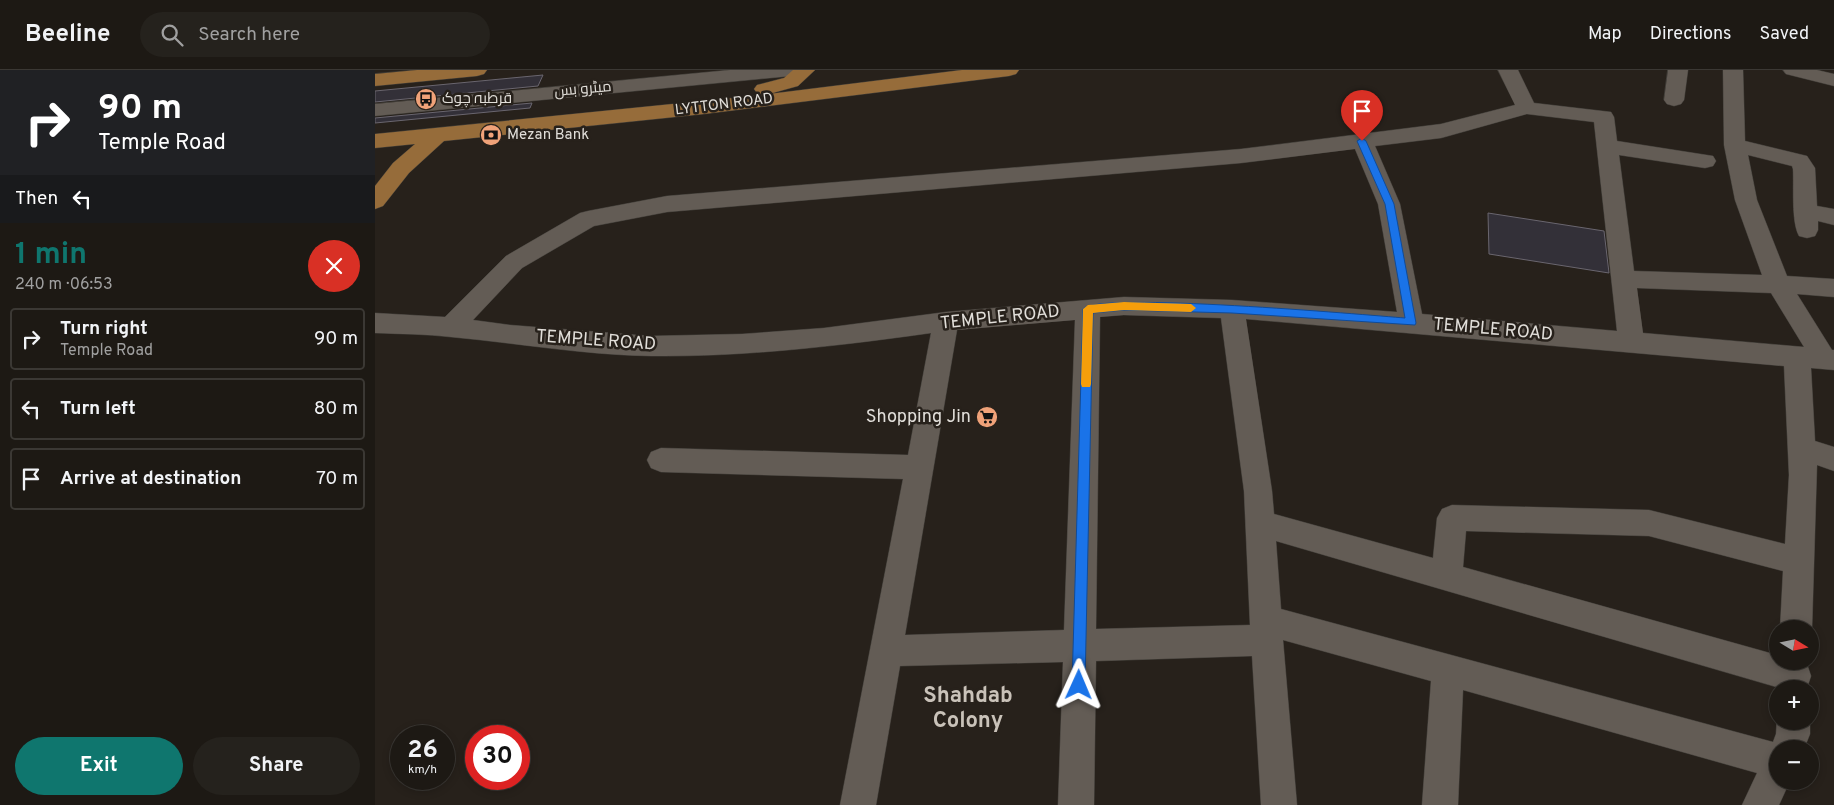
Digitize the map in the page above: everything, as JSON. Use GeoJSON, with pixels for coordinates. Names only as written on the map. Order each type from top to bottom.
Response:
{"type":"FeatureCollection","features":[{"type":"Feature","properties":{"kind":"main road"},"geometry":{"type":"LineString","coordinates":[[375,80],[477,70]]}},
{"type":"Feature","properties":{"kind":"main road"},"geometry":{"type":"LineString","coordinates":[[704,108],[744,92],[785,85],[799,77],[805,70]]}},
{"type":"Feature","properties":{"kind":"main road","name":"LYTTON ROAD"},"geometry":{"type":"LineString","coordinates":[[375,141],[704,108],[1009,70]]}},
{"type":"Feature","properties":{"kind":"main road"},"geometry":{"type":"LineString","coordinates":[[375,201],[401,168],[439,134]]}},
{"type":"Feature","properties":{"kind":"street","name":"میٹرو بس"},"geometry":{"type":"LineString","coordinates":[[375,110],[791,70]]}},
{"type":"Feature","properties":{"kind":"street"},"geometry":{"type":"LineString","coordinates":[[1508,70],[1527,108]]}},
{"type":"Feature","properties":{"kind":"street"},"geometry":{"type":"LineString","coordinates":[[1674,100],[1678,70]]}},
{"type":"Feature","properties":{"kind":"street"},"geometry":{"type":"LineString","coordinates":[[1733,70],[1735,145],[1746,200],[1778,284],[1819,359],[1801,448],[1803,475],[1796,620]]}},
{"type":"Feature","properties":{"kind":"street"},"geometry":{"type":"LineString","coordinates":[[1793,70],[1834,80]]}},
{"type":"Feature","properties":{"kind":"street"},"geometry":{"type":"LineString","coordinates":[[451,327],[514,262],[588,219],[667,204],[1241,156],[1441,131],[1527,108],[1605,117],[1631,342]]}},
{"type":"Feature","properties":{"kind":"street"},"geometry":{"type":"LineString","coordinates":[[1362,141],[1389,204],[1411,323]]}},
{"type":"Feature","properties":{"kind":"street"},"geometry":{"type":"LineString","coordinates":[[1735,145],[1799,160],[1804,168],[1806,221],[1834,218]]}},
{"type":"Feature","properties":{"kind":"street"},"geometry":{"type":"LineString","coordinates":[[1608,146],[1705,162]]}},
{"type":"Feature","properties":{"kind":"street"},"geometry":{"type":"LineString","coordinates":[[1624,279],[1778,284],[1834,288]]}},
{"type":"Feature","properties":{"kind":"street","name":"TEMPLE ROAD"},"geometry":{"type":"LineString","coordinates":[[375,323],[451,327],[510,335],[650,346],[742,344],[824,338],[946,322],[1124,306],[1232,310],[1411,323],[1819,359]]}},
{"type":"Feature","properties":{"kind":"street"},"geometry":{"type":"LineString","coordinates":[[1076,805],[1088,309]]}},
{"type":"Feature","properties":{"kind":"street"},"geometry":{"type":"LineString","coordinates":[[1232,310],[1259,491],[1266,630],[1279,805]]}},
{"type":"Feature","properties":{"kind":"street"},"geometry":{"type":"LineString","coordinates":[[858,805],[946,322]]}},
{"type":"Feature","properties":{"kind":"street"},"geometry":{"type":"LineString","coordinates":[[1801,448],[1834,459]]}},
{"type":"Feature","properties":{"kind":"street"},"geometry":{"type":"LineString","coordinates":[[661,460],[920,467]]}},
{"type":"Feature","properties":{"kind":"street"},"geometry":{"type":"LineString","coordinates":[[1447,577],[1452,518],[1649,523],[1799,561]]}},
{"type":"Feature","properties":{"kind":"street"},"geometry":{"type":"LineString","coordinates":[[1260,523],[1795,675]]}},
{"type":"Feature","properties":{"kind":"street"},"geometry":{"type":"LineString","coordinates":[[886,651],[1079,646],[1266,630],[1448,670],[1769,786]]}},
{"type":"Feature","properties":{"kind":"street"},"geometry":{"type":"LineString","coordinates":[[1440,805],[1448,670]]}},
{"type":"Feature","properties":{"kind":"building"},"geometry":{"type":"Polygon","coordinates":[[[543,75],[538,86],[375,102],[375,91],[543,75]]]}},
{"type":"Feature","properties":{"kind":"building"},"geometry":{"type":"Polygon","coordinates":[[[532,103],[530,108],[375,123],[375,118],[532,103]]]}},
{"type":"Feature","properties":{"kind":"building"},"geometry":{"type":"Polygon","coordinates":[[[1488,213],[1604,231],[1609,273],[1489,254],[1488,213]]]}},
{"type":"Feature","properties":{"kind":"slow traffic"},"geometry":{"type":"LineString","coordinates":[[1086,384],[1088,309],[1124,306],[1191,308]]}},
{"type":"Feature","properties":{"kind":"place","name":"قرطبہ چوک"},"geometry":{"type":"Point","coordinates":[426,99]}},
{"type":"Feature","properties":{"kind":"place","name":"Mezan Bank"},"geometry":{"type":"Point","coordinates":[491,135]}},
{"type":"Feature","properties":{"kind":"place","name":"Shopping Jin"},"geometry":{"type":"Point","coordinates":[987,417]}},
{"type":"Feature","properties":{"kind":"district","name":"Shahdab Colony"},"geometry":{"type":"Point","coordinates":[968,708]}},
{"type":"Feature","properties":{"kind":"route"},"geometry":{"type":"LineString","coordinates":[[1079,685],[1088,309],[1124,306],[1232,310],[1411,323],[1389,204],[1362,141]]}}]}
